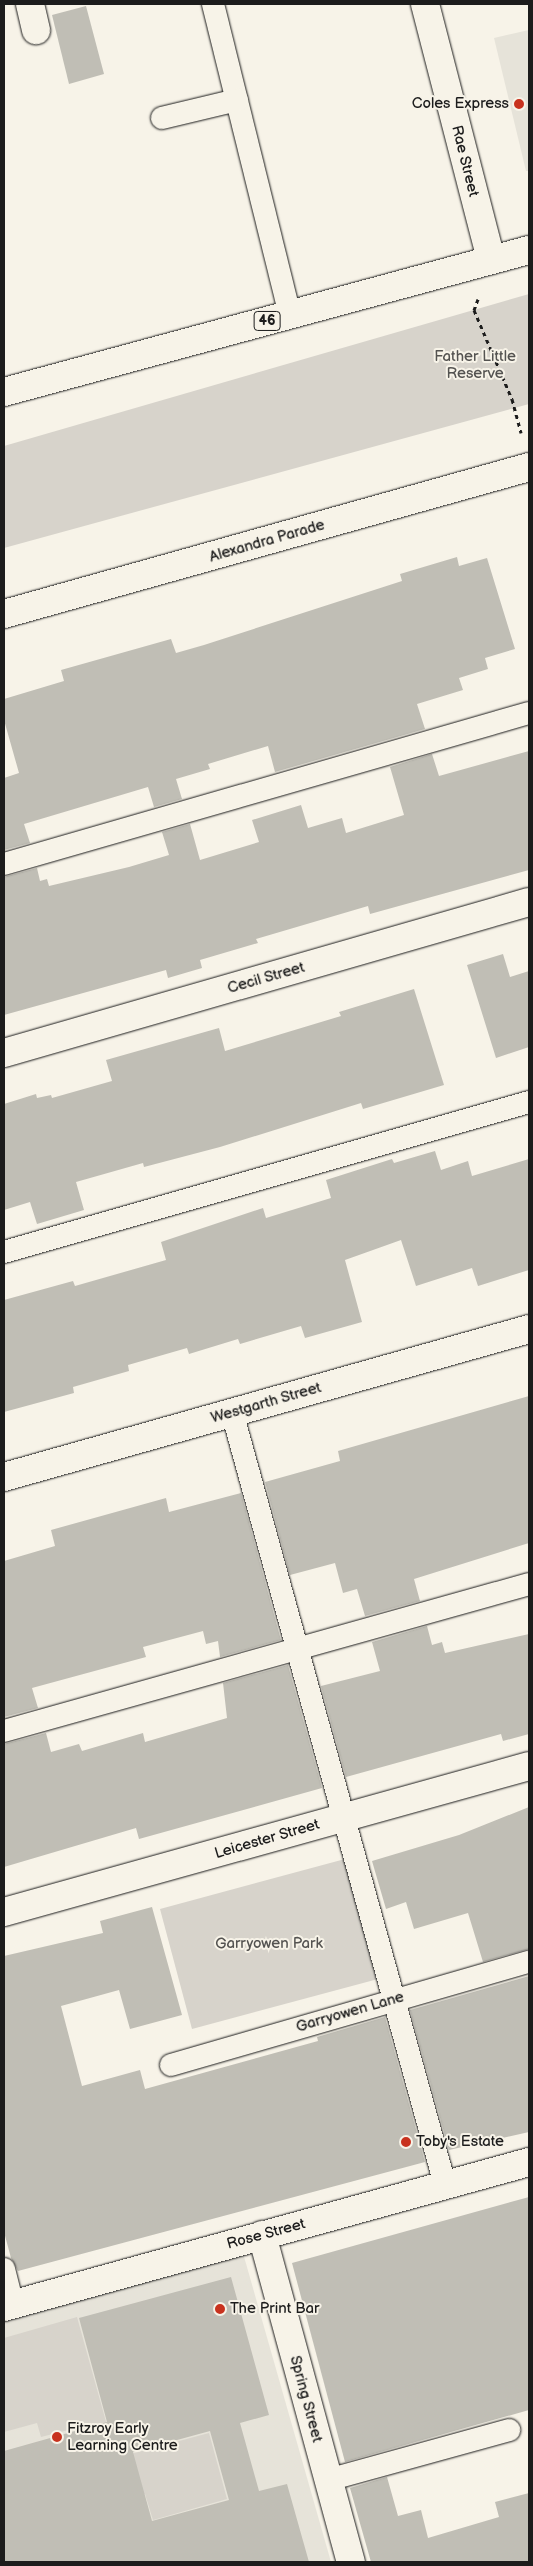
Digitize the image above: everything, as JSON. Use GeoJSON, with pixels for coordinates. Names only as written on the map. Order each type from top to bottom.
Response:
{"type":"FeatureCollection","features":[{"type":"Feature","properties":{"kind":"main road"},"geometry":{"type":"LineString","coordinates":[[30,4],[36,30]]}},
{"type":"Feature","properties":{"kind":"main road","name":"Rae Street"},"geometry":{"type":"LineString","coordinates":[[425,4],[491,260]]}},
{"type":"Feature","properties":{"kind":"main road","name":"46"},"geometry":{"type":"LineString","coordinates":[[4,392],[529,250]]}},
{"type":"Feature","properties":{"kind":"main road","name":"Alexandra Parade"},"geometry":{"type":"LineString","coordinates":[[4,614],[529,467]]}},
{"type":"Feature","properties":{"kind":"main road","name":"Cecil Street"},"geometry":{"type":"LineString","coordinates":[[4,1053],[529,902]]}},
{"type":"Feature","properties":{"kind":"main road","name":"Westgarth Street"},"geometry":{"type":"LineString","coordinates":[[4,1477],[529,1329]]}},
{"type":"Feature","properties":{"kind":"main road","name":"Leicester Street"},"geometry":{"type":"LineString","coordinates":[[4,1912],[529,1766]]}},
{"type":"Feature","properties":{"kind":"main road","name":"Rose Street"},"geometry":{"type":"LineString","coordinates":[[9,2305],[529,2162]]}},
{"type":"Feature","properties":{"kind":"main road","name":"Spring Street"},"geometry":{"type":"LineString","coordinates":[[262,2236],[351,2562]]}},
{"type":"Feature","properties":{"kind":"lane"},"geometry":{"type":"LineString","coordinates":[[213,4],[290,315]]}},
{"type":"Feature","properties":{"kind":"lane"},"geometry":{"type":"LineString","coordinates":[[162,118],[237,100]]}},
{"type":"Feature","properties":{"kind":"lane"},"geometry":{"type":"LineString","coordinates":[[4,864],[529,713]]}},
{"type":"Feature","properties":{"kind":"lane"},"geometry":{"type":"LineString","coordinates":[[4,1252],[529,1102]]}},
{"type":"Feature","properties":{"kind":"lane"},"geometry":{"type":"LineString","coordinates":[[232,1412],[445,2185]]}},
{"type":"Feature","properties":{"kind":"lane"},"geometry":{"type":"LineString","coordinates":[[4,1730],[529,1584]]}},
{"type":"Feature","properties":{"kind":"lane","name":"Garryowen Lane"},"geometry":{"type":"LineString","coordinates":[[171,2065],[393,1999],[529,1962]]}},
{"type":"Feature","properties":{"kind":"lane"},"geometry":{"type":"LineString","coordinates":[[4,2269],[9,2305]]}},
{"type":"Feature","properties":{"kind":"lane"},"geometry":{"type":"LineString","coordinates":[[328,2480],[509,2430]]}},
{"type":"Feature","properties":{"kind":"path"},"geometry":{"type":"LineString","coordinates":[[491,260],[474,310],[512,399],[522,436]]}},
{"type":"Feature","properties":{"kind":"shaded area","name":"Coles Express"},"geometry":{"type":"Polygon","coordinates":[[[529,30],[529,171],[526,171],[494,38],[529,30]]]}},
{"type":"Feature","properties":{"kind":"shaded area"},"geometry":{"type":"Polygon","coordinates":[[[243,2253],[331,2562],[4,2562],[4,2321],[243,2253]]]}},
{"type":"Feature","properties":{"kind":"green space","name":"Father Little Reserve"},"geometry":{"type":"Polygon","coordinates":[[[529,294],[529,404],[4,548],[4,446],[529,294]]]}},
{"type":"Feature","properties":{"kind":"green space","name":"Garryowen Park"},"geometry":{"type":"Polygon","coordinates":[[[345,1859],[378,1979],[192,2029],[160,1909],[345,1859]]]}},
{"type":"Feature","properties":{"kind":"green space"},"geometry":{"type":"Polygon","coordinates":[[[77,2317],[116,2458],[209,2433],[227,2499],[153,2520],[145,2494],[123,2500],[98,2491],[80,2427],[41,2437],[37,2423],[4,2432],[4,2338],[77,2317]]]}},
{"type":"Feature","properties":{"kind":"building"},"geometry":{"type":"Polygon","coordinates":[[[86,6],[104,74],[69,84],[52,15],[86,6]]]}},
{"type":"Feature","properties":{"kind":"building"},"geometry":{"type":"Polygon","coordinates":[[[457,557],[459,566],[487,558],[515,649],[485,658],[488,669],[459,678],[463,690],[417,704],[425,729],[275,772],[268,746],[208,764],[210,769],[176,779],[182,799],[154,807],[148,787],[24,824],[30,843],[4,850],[4,778],[19,773],[4,720],[4,699],[64,681],[61,670],[171,639],[176,653],[402,581],[400,574],[457,557]]]}},
{"type":"Feature","properties":{"kind":"building"},"geometry":{"type":"Polygon","coordinates":[[[529,751],[529,870],[370,914],[368,906],[256,939],[258,943],[200,960],[202,968],[168,978],[166,970],[4,1015],[4,877],[37,868],[40,881],[47,879],[49,886],[129,867],[169,855],[162,832],[190,824],[200,860],[259,842],[252,820],[301,805],[308,828],[342,818],[346,833],[404,815],[390,767],[432,754],[439,776],[529,751]]]}},
{"type":"Feature","properties":{"kind":"building"},"geometry":{"type":"Polygon","coordinates":[[[503,954],[510,977],[529,971],[529,1047],[496,1058],[467,965],[503,954]]]}},
{"type":"Feature","properties":{"kind":"building"},"geometry":{"type":"Polygon","coordinates":[[[414,989],[444,1085],[363,1109],[361,1103],[220,1147],[144,1167],[143,1163],[76,1182],[84,1210],[37,1224],[30,1202],[4,1210],[4,1104],[36,1094],[37,1098],[51,1095],[52,1098],[112,1081],[106,1060],[219,1028],[225,1051],[341,1016],[339,1012],[414,989]]]}},
{"type":"Feature","properties":{"kind":"building"},"geometry":{"type":"Polygon","coordinates":[[[435,1151],[441,1170],[468,1161],[472,1176],[529,1159],[529,1270],[478,1286],[472,1268],[416,1286],[401,1240],[345,1260],[362,1322],[305,1338],[301,1326],[240,1344],[238,1339],[189,1354],[187,1348],[128,1365],[129,1371],[73,1387],[74,1393],[4,1412],[4,1300],[73,1281],[75,1286],[166,1260],[161,1242],[263,1208],[266,1218],[331,1198],[326,1180],[392,1159],[394,1163],[435,1151]]]}},
{"type":"Feature","properties":{"kind":"building"},"geometry":{"type":"Polygon","coordinates":[[[529,1396],[529,1543],[414,1579],[420,1601],[365,1616],[357,1589],[343,1593],[335,1563],[290,1575],[265,1482],[340,1461],[338,1451],[529,1396]]]}},
{"type":"Feature","properties":{"kind":"building"},"geometry":{"type":"Polygon","coordinates":[[[241,1493],[281,1640],[220,1657],[218,1641],[206,1644],[203,1631],[143,1647],[146,1657],[32,1688],[38,1708],[4,1717],[4,1561],[55,1546],[51,1530],[166,1498],[169,1512],[241,1493]]]}},
{"type":"Feature","properties":{"kind":"building"},"geometry":{"type":"Polygon","coordinates":[[[427,1626],[432,1645],[442,1642],[445,1653],[529,1634],[529,1734],[503,1741],[501,1734],[346,1777],[321,1686],[380,1671],[372,1642],[427,1626]]]}},
{"type":"Feature","properties":{"kind":"building"},"geometry":{"type":"Polygon","coordinates":[[[288,1665],[322,1788],[139,1839],[136,1828],[4,1867],[4,1744],[46,1733],[51,1752],[79,1744],[82,1751],[143,1733],[145,1742],[227,1718],[223,1683],[288,1665]]]}},
{"type":"Feature","properties":{"kind":"building"},"geometry":{"type":"Polygon","coordinates":[[[529,1807],[529,1949],[483,1962],[468,1913],[414,1929],[406,1902],[386,1909],[372,1861],[459,1835],[529,1807]]]}},
{"type":"Feature","properties":{"kind":"building"},"geometry":{"type":"Polygon","coordinates":[[[152,1907],[182,2015],[130,2029],[119,1990],[61,2006],[82,2086],[140,2070],[145,2089],[318,2041],[317,2037],[385,2017],[425,2162],[18,2271],[11,2258],[4,2232],[4,1956],[103,1933],[100,1921],[152,1907]]]}},
{"type":"Feature","properties":{"kind":"building"},"geometry":{"type":"Polygon","coordinates":[[[529,1976],[529,2132],[449,2150],[410,2010],[529,1976]]]}},
{"type":"Feature","properties":{"kind":"building"},"geometry":{"type":"Polygon","coordinates":[[[529,2197],[529,2410],[345,2462],[292,2263],[529,2197]]]}},
{"type":"Feature","properties":{"kind":"building"},"geometry":{"type":"Polygon","coordinates":[[[231,2277],[269,2415],[240,2423],[259,2491],[287,2484],[309,2562],[4,2562],[4,2451],[107,2422],[79,2318],[231,2277]],[[210,2431],[133,2452],[152,2521],[229,2500],[210,2431]]]}},
{"type":"Feature","properties":{"kind":"building"},"geometry":{"type":"Polygon","coordinates":[[[387,2477],[398,2516],[421,2510],[428,2538],[499,2517],[495,2502],[529,2493],[529,2562],[371,2562],[350,2488],[387,2477]]]}},
{"type":"Feature","properties":{"kind":"place","name":"Coles Express"},"geometry":{"type":"Point","coordinates":[519,104]}},
{"type":"Feature","properties":{"kind":"place","name":"Toby's Estate"},"geometry":{"type":"Point","coordinates":[406,2142]}},
{"type":"Feature","properties":{"kind":"place","name":"The Print Bar"},"geometry":{"type":"Point","coordinates":[220,2309]}},
{"type":"Feature","properties":{"kind":"place","name":"Fitzroy Early Learning Centre"},"geometry":{"type":"Point","coordinates":[57,2437]}}]}
